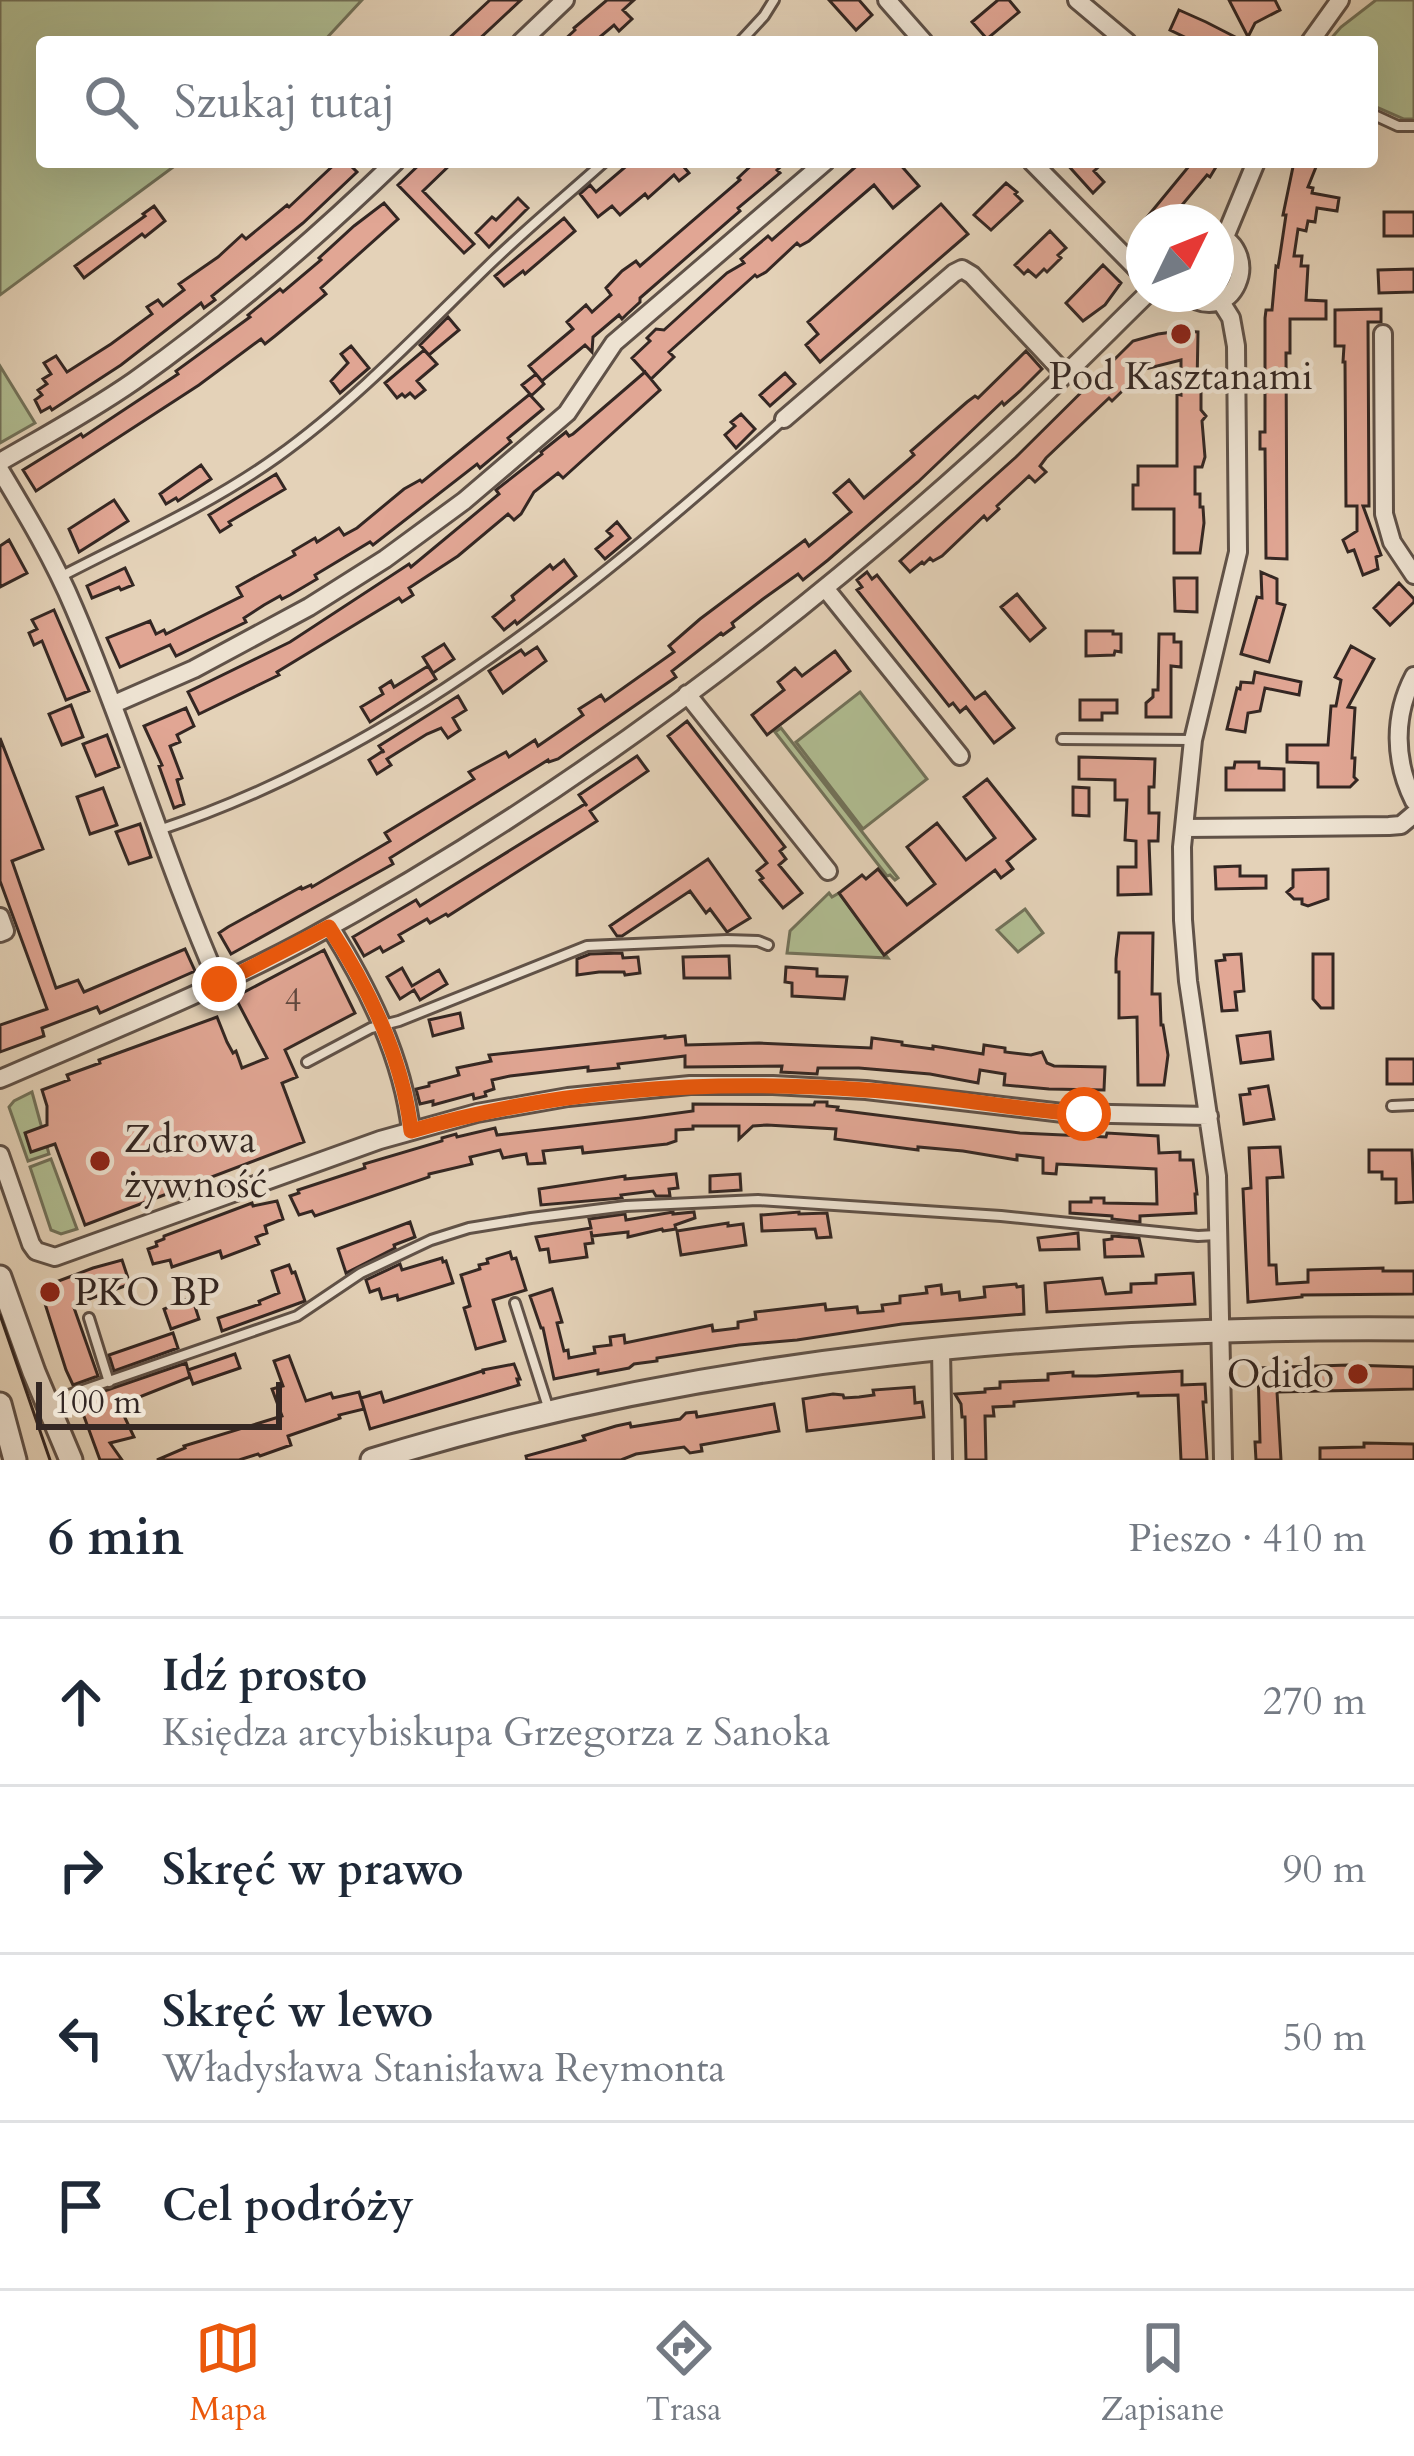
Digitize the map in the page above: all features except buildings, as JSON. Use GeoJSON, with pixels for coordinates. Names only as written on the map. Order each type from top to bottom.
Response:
{"type":"FeatureCollection","features":[{"type":"Feature","properties":{"kind":"street"},"geometry":{"type":"LineString","coordinates":[[527,36],[565,0]]}},
{"type":"Feature","properties":{"kind":"street"},"geometry":{"type":"LineString","coordinates":[[887,0],[919,36]]}},
{"type":"Feature","properties":{"kind":"street"},"geometry":{"type":"LineString","coordinates":[[1077,0],[1120,36]]}},
{"type":"Feature","properties":{"kind":"street"},"geometry":{"type":"LineString","coordinates":[[1314,36],[1340,0]]}},
{"type":"Feature","properties":{"kind":"street"},"geometry":{"type":"LineString","coordinates":[[219,984],[114,704],[60,578],[0,466],[160,362],[291,256],[388,168]]}},
{"type":"Feature","properties":{"kind":"street"},"geometry":{"type":"LineString","coordinates":[[114,704],[283,622],[431,526],[567,413],[614,343],[818,168]]}},
{"type":"Feature","properties":{"kind":"street"},"geometry":{"type":"LineString","coordinates":[[1038,168],[1126,258]]}},
{"type":"Feature","properties":{"kind":"street"},"geometry":{"type":"LineString","coordinates":[[1234,207],[1253,168]]}},
{"type":"Feature","properties":{"kind":"street"},"geometry":{"type":"LineString","coordinates":[[1234,248],[1240,267],[1234,290]]}},
{"type":"Feature","properties":{"kind":"street"},"geometry":{"type":"LineString","coordinates":[[784,419],[962,269],[972,274],[1065,374]]}},
{"type":"Feature","properties":{"kind":"street"},"geometry":{"type":"LineString","coordinates":[[0,1079],[219,984],[329,927],[542,797],[825,588],[974,461],[1129,312]]}},
{"type":"Feature","properties":{"kind":"street"},"geometry":{"type":"LineString","coordinates":[[1223,1460],[1216,1176],[1183,920],[1184,828],[1193,740],[1238,552],[1236,346],[1227,312]]}},
{"type":"Feature","properties":{"kind":"street"},"geometry":{"type":"LineString","coordinates":[[1383,334],[1384,514],[1392,542],[1414,575]]}},
{"type":"Feature","properties":{"kind":"street"},"geometry":{"type":"LineString","coordinates":[[825,588],[960,756]]}},
{"type":"Feature","properties":{"kind":"street"},"geometry":{"type":"LineString","coordinates":[[1414,676],[1398,737],[1400,763],[1414,801]]}},
{"type":"Feature","properties":{"kind":"street"},"geometry":{"type":"LineString","coordinates":[[687,694],[828,871]]}},
{"type":"Feature","properties":{"kind":"street"},"geometry":{"type":"LineString","coordinates":[[1184,828],[1389,826],[1401,825],[1414,814]]}},
{"type":"Feature","properties":{"kind":"street"},"geometry":{"type":"LineString","coordinates":[[0,917],[5,931],[0,933]]}},
{"type":"Feature","properties":{"kind":"street"},"geometry":{"type":"LineString","coordinates":[[329,927],[382,1026],[409,1109],[411,1131]]}},
{"type":"Feature","properties":{"kind":"street"},"geometry":{"type":"LineString","coordinates":[[2,1167],[31,1244],[47,1257],[64,1256],[411,1131],[542,1101],[690,1085],[866,1090],[1063,1113],[1209,1116]]}},
{"type":"Feature","properties":{"kind":"street"},"geometry":{"type":"LineString","coordinates":[[0,1276],[70,1460]]}},
{"type":"Feature","properties":{"kind":"street"},"geometry":{"type":"LineString","coordinates":[[372,1460],[549,1411],[678,1385],[809,1366],[1126,1335],[1414,1329]]}},
{"type":"Feature","properties":{"kind":"street"},"geometry":{"type":"LineString","coordinates":[[941,1350],[943,1460]]}},
{"type":"Feature","properties":{"kind":"street"},"geometry":{"type":"LineString","coordinates":[[0,1404],[15,1460]]}},
{"type":"Feature","properties":{"kind":"lane"},"geometry":{"type":"LineString","coordinates":[[746,36],[774,0]]}},
{"type":"Feature","properties":{"kind":"lane"},"geometry":{"type":"LineString","coordinates":[[1378,117],[1398,126],[1414,126]]}},
{"type":"Feature","properties":{"kind":"lane"},"geometry":{"type":"LineString","coordinates":[[60,578],[183,513],[287,449],[408,346],[597,168]]}},
{"type":"Feature","properties":{"kind":"lane"},"geometry":{"type":"LineString","coordinates":[[159,830],[256,795],[434,697],[678,513],[784,419]]}},
{"type":"Feature","properties":{"kind":"lane"},"geometry":{"type":"LineString","coordinates":[[1062,739],[1193,740]]}},
{"type":"Feature","properties":{"kind":"lane"},"geometry":{"type":"LineString","coordinates":[[307,1062],[371,1028],[587,946],[727,940],[768,945]]}},
{"type":"Feature","properties":{"kind":"lane"},"geometry":{"type":"LineString","coordinates":[[1392,1106],[1414,1105]]}},
{"type":"Feature","properties":{"kind":"lane"},"geometry":{"type":"LineString","coordinates":[[48,1406],[54,1400],[297,1316],[362,1273],[431,1240],[531,1218],[626,1206],[758,1200],[1219,1235]]}},
{"type":"Feature","properties":{"kind":"lane"},"geometry":{"type":"LineString","coordinates":[[515,1303],[549,1411]]}},
{"type":"Feature","properties":{"kind":"lane"},"geometry":{"type":"LineString","coordinates":[[89,1318],[109,1382]]}},
{"type":"Feature","properties":{"kind":"green space"},"geometry":{"type":"Polygon","coordinates":[[[0,0],[362,0],[329,36],[36,36],[36,168],[172,168],[0,295],[0,0]]]}},
{"type":"Feature","properties":{"kind":"green space"},"geometry":{"type":"Polygon","coordinates":[[[1376,0],[1414,0],[1414,119],[1378,108],[1378,36],[1333,36],[1376,0]]]}},
{"type":"Feature","properties":{"kind":"green space"},"geometry":{"type":"Polygon","coordinates":[[[0,366],[35,423],[0,443],[0,366]]]}},
{"type":"Feature","properties":{"kind":"green space"},"geometry":{"type":"Polygon","coordinates":[[[860,692],[927,779],[863,829],[796,742],[860,692]]]}},
{"type":"Feature","properties":{"kind":"green space"},"geometry":{"type":"Polygon","coordinates":[[[781,728],[898,878],[887,876],[775,732],[781,728]]]}},
{"type":"Feature","properties":{"kind":"green space"},"geometry":{"type":"Polygon","coordinates":[[[829,893],[832,897],[839,893],[888,958],[787,953],[790,931],[829,893]]]}},
{"type":"Feature","properties":{"kind":"green space"},"geometry":{"type":"Polygon","coordinates":[[[1025,909],[1043,933],[1018,952],[997,930],[1025,909]]]}},
{"type":"Feature","properties":{"kind":"green space"},"geometry":{"type":"Polygon","coordinates":[[[32,1092],[49,1154],[28,1161],[9,1107],[32,1092]]]}},
{"type":"Feature","properties":{"kind":"green space"},"geometry":{"type":"Polygon","coordinates":[[[51,1159],[77,1229],[61,1234],[51,1230],[30,1167],[51,1159]]]}},
{"type":"Feature","properties":{"kind":"tram line"},"geometry":{"type":"LineString","coordinates":[[0,1315],[50,1460]]}},
{"type":"Feature","properties":{"kind":"place","name":"Pod Kasztanami"},"geometry":{"type":"Point","coordinates":[1181,334]}},
{"type":"Feature","properties":{"kind":"place","name":"Zdrowa żywność"},"geometry":{"type":"Point","coordinates":[100,1161]}},
{"type":"Feature","properties":{"kind":"place","name":"PKO BP"},"geometry":{"type":"Point","coordinates":[50,1292]}},
{"type":"Feature","properties":{"kind":"place","name":"Odido"},"geometry":{"type":"Point","coordinates":[1358,1374]}},
{"type":"Feature","properties":{"kind":"route"},"geometry":{"type":"LineString","coordinates":[[219,984],[329,927],[378,1016],[409,1109],[411,1131],[542,1101],[690,1085],[866,1090],[1084,1114]]}}]}
